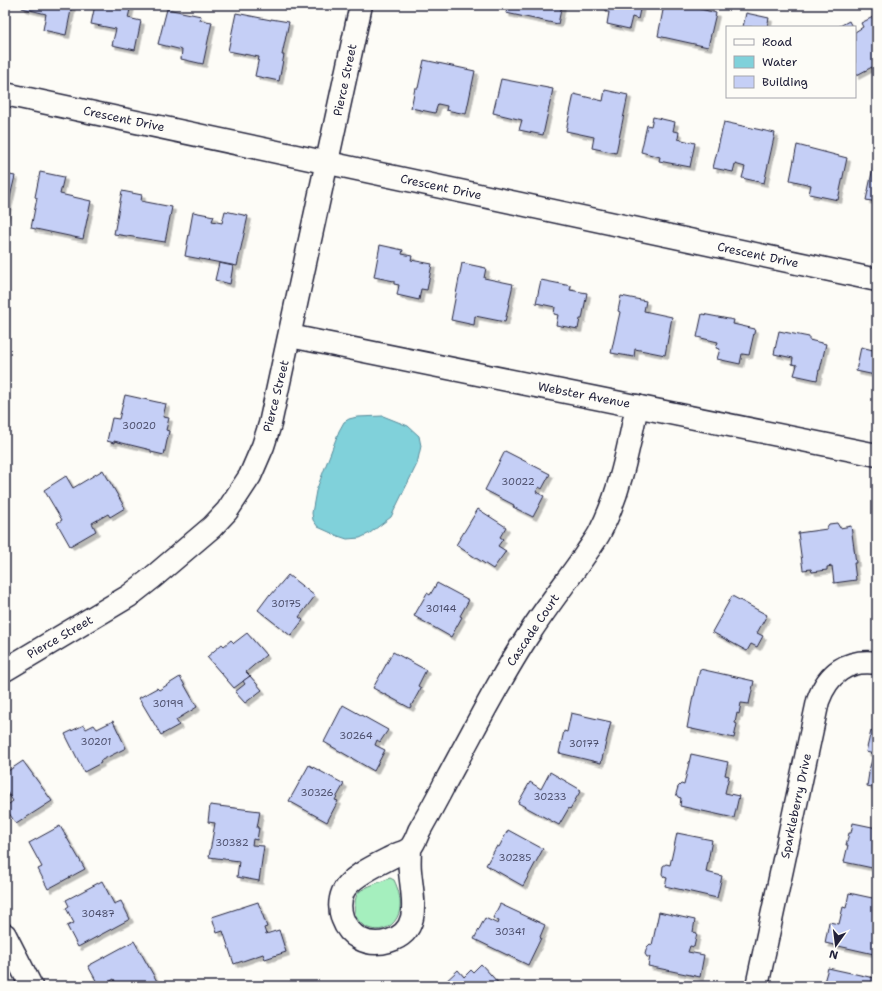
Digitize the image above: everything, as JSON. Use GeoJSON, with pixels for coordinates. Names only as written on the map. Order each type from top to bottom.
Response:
{"type":"FeatureCollection","features":[{"type":"Feature","properties":{"kind":"street","name":"Pierce Street"},"geometry":{"type":"LineString","coordinates":[[5,670],[129,596],[177,558],[212,527],[227,511],[250,476],[263,446],[270,424],[361,5]]}},
{"type":"Feature","properties":{"kind":"street","name":"Crescent Drive"},"geometry":{"type":"LineString","coordinates":[[5,94],[877,280]]}},
{"type":"Feature","properties":{"kind":"street","name":"Webster Avenue"},"geometry":{"type":"LineString","coordinates":[[290,336],[877,456]]}},
{"type":"Feature","properties":{"kind":"street","name":"Cascade Court"},"geometry":{"type":"LineString","coordinates":[[410,848],[520,646],[543,612],[570,578],[599,534],[614,501],[637,406]]}},
{"type":"Feature","properties":{"kind":"street","name":"Sparkleberry Drive"},"geometry":{"type":"LineString","coordinates":[[757,986],[822,690],[832,676],[847,666],[868,662],[877,663]]}},
{"type":"Feature","properties":{"kind":"street"},"geometry":{"type":"LineString","coordinates":[[5,935],[31,986]]}},
{"type":"Feature","properties":{"kind":"green space"},"geometry":{"type":"Polygon","coordinates":[[[390,878],[394,880],[399,892],[399,913],[394,922],[388,927],[380,930],[364,926],[358,921],[355,913],[355,901],[357,895],[365,888],[390,878]]]}},
{"type":"Feature","properties":{"kind":"water"},"geometry":{"type":"Polygon","coordinates":[[[383,416],[408,426],[419,436],[421,446],[417,464],[391,517],[370,533],[360,538],[347,539],[318,527],[313,520],[312,513],[316,491],[339,431],[344,422],[357,417],[383,416]]]}},
{"type":"Feature","properties":{"kind":"building"},"geometry":{"type":"Polygon","coordinates":[[[22,5],[72,5],[66,35],[43,30],[46,14],[22,8],[22,5]]]}},
{"type":"Feature","properties":{"kind":"building"},"geometry":{"type":"Polygon","coordinates":[[[95,5],[131,5],[128,18],[141,21],[135,50],[112,45],[116,29],[91,24],[95,5]]]}},
{"type":"Feature","properties":{"kind":"building"},"geometry":{"type":"Polygon","coordinates":[[[508,5],[562,5],[558,24],[506,13],[508,5]]]}},
{"type":"Feature","properties":{"kind":"building"},"geometry":{"type":"Polygon","coordinates":[[[598,5],[641,5],[638,19],[632,17],[629,29],[607,24],[609,12],[606,12],[606,7],[598,5]]]}},
{"type":"Feature","properties":{"kind":"building"},"geometry":{"type":"Polygon","coordinates":[[[664,5],[698,5],[697,8],[716,13],[708,47],[658,36],[664,5]]]}},
{"type":"Feature","properties":{"kind":"building"},"geometry":{"type":"Polygon","coordinates":[[[167,9],[201,16],[200,20],[212,22],[203,64],[181,59],[182,50],[158,44],[167,9]]]}},
{"type":"Feature","properties":{"kind":"building"},"geometry":{"type":"Polygon","coordinates":[[[236,13],[289,22],[282,55],[284,55],[279,81],[255,76],[259,57],[228,51],[236,13]]]}},
{"type":"Feature","properties":{"kind":"building"},"geometry":{"type":"Polygon","coordinates":[[[746,13],[769,18],[767,26],[743,26],[746,13]]]}},
{"type":"Feature","properties":{"kind":"building"},"geometry":{"type":"Polygon","coordinates":[[[877,15],[877,67],[873,69],[872,67],[856,75],[856,31],[863,27],[861,23],[877,15]]]}},
{"type":"Feature","properties":{"kind":"building"},"geometry":{"type":"Polygon","coordinates":[[[849,21],[852,26],[840,26],[849,21]]]}},
{"type":"Feature","properties":{"kind":"building"},"geometry":{"type":"Polygon","coordinates":[[[424,60],[475,71],[466,114],[446,110],[447,106],[438,104],[435,113],[411,108],[415,88],[418,88],[424,60]]]}},
{"type":"Feature","properties":{"kind":"building"},"geometry":{"type":"Polygon","coordinates":[[[501,79],[553,89],[543,135],[519,130],[522,120],[493,113],[501,79]]]}},
{"type":"Feature","properties":{"kind":"building"},"geometry":{"type":"Polygon","coordinates":[[[605,90],[628,95],[616,153],[592,148],[594,137],[566,131],[574,94],[603,101],[605,90]]]}},
{"type":"Feature","properties":{"kind":"building"},"geometry":{"type":"Polygon","coordinates":[[[653,117],[675,122],[673,131],[679,132],[678,139],[695,143],[690,167],[659,161],[660,157],[641,152],[647,125],[651,126],[653,117]]]}},
{"type":"Feature","properties":{"kind":"building"},"geometry":{"type":"Polygon","coordinates":[[[724,122],[775,133],[764,183],[742,178],[745,167],[735,164],[733,172],[713,168],[724,122]]]}},
{"type":"Feature","properties":{"kind":"building"},"geometry":{"type":"Polygon","coordinates":[[[797,145],[847,158],[838,200],[809,194],[811,185],[790,180],[797,145]]]}},
{"type":"Feature","properties":{"kind":"building"},"geometry":{"type":"Polygon","coordinates":[[[874,163],[877,164],[877,202],[866,200],[874,163]]]}},
{"type":"Feature","properties":{"kind":"building"},"geometry":{"type":"Polygon","coordinates":[[[40,172],[64,177],[60,194],[91,201],[83,239],[31,228],[40,172]]]}},
{"type":"Feature","properties":{"kind":"building"},"geometry":{"type":"Polygon","coordinates":[[[5,174],[15,176],[5,218],[5,174]]]}},
{"type":"Feature","properties":{"kind":"building"},"geometry":{"type":"Polygon","coordinates":[[[122,191],[142,195],[141,201],[172,207],[165,242],[114,234],[122,191]]]}},
{"type":"Feature","properties":{"kind":"building"},"geometry":{"type":"Polygon","coordinates":[[[225,211],[248,216],[237,266],[185,256],[193,212],[214,216],[212,221],[222,223],[225,211]]]}},
{"type":"Feature","properties":{"kind":"building"},"geometry":{"type":"Polygon","coordinates":[[[380,245],[403,250],[402,254],[412,256],[411,260],[432,264],[427,290],[421,289],[419,300],[397,295],[399,285],[394,284],[394,281],[374,277],[380,245]]]}},
{"type":"Feature","properties":{"kind":"building"},"geometry":{"type":"Polygon","coordinates":[[[219,263],[233,266],[230,284],[215,280],[219,263]]]}},
{"type":"Feature","properties":{"kind":"building"},"geometry":{"type":"Polygon","coordinates":[[[462,263],[486,268],[484,278],[513,284],[505,322],[475,316],[474,325],[451,320],[462,263]]]}},
{"type":"Feature","properties":{"kind":"building"},"geometry":{"type":"Polygon","coordinates":[[[541,280],[571,286],[570,290],[587,293],[582,319],[580,319],[578,329],[556,325],[558,315],[554,314],[555,307],[536,303],[541,280]]]}},
{"type":"Feature","properties":{"kind":"building"},"geometry":{"type":"Polygon","coordinates":[[[621,296],[646,301],[644,311],[672,317],[665,355],[635,349],[634,357],[611,353],[620,312],[618,311],[621,296]]]}},
{"type":"Feature","properties":{"kind":"building"},"geometry":{"type":"Polygon","coordinates":[[[702,314],[734,320],[733,324],[755,329],[749,355],[742,354],[740,364],[717,359],[720,349],[716,348],[718,342],[697,337],[702,314]]]}},
{"type":"Feature","properties":{"kind":"building"},"geometry":{"type":"Polygon","coordinates":[[[779,331],[809,337],[809,340],[826,344],[817,380],[794,375],[797,365],[792,364],[793,358],[774,354],[779,331]]]}},
{"type":"Feature","properties":{"kind":"building"},"geometry":{"type":"Polygon","coordinates":[[[861,347],[877,351],[877,382],[874,381],[875,375],[856,371],[861,347]]]}},
{"type":"Feature","properties":{"kind":"building"},"geometry":{"type":"Polygon","coordinates":[[[125,395],[166,404],[163,417],[169,418],[166,430],[169,431],[164,455],[151,452],[151,450],[114,441],[114,443],[107,441],[112,418],[119,419],[125,395]]]}},
{"type":"Feature","properties":{"kind":"building"},"geometry":{"type":"Polygon","coordinates":[[[505,451],[550,474],[542,489],[539,487],[536,492],[544,496],[533,517],[485,490],[505,451]]]}},
{"type":"Feature","properties":{"kind":"building"},"geometry":{"type":"Polygon","coordinates":[[[103,470],[125,508],[110,517],[108,514],[92,523],[96,531],[70,546],[57,523],[62,520],[44,490],[66,476],[73,488],[103,470]]]}},
{"type":"Feature","properties":{"kind":"building"},"geometry":{"type":"Polygon","coordinates":[[[478,509],[506,527],[500,537],[503,539],[498,546],[506,551],[493,569],[456,545],[478,509]]]}},
{"type":"Feature","properties":{"kind":"building"},"geometry":{"type":"Polygon","coordinates":[[[837,523],[840,528],[851,526],[856,563],[854,563],[856,580],[834,583],[832,566],[827,567],[827,570],[812,572],[811,569],[803,570],[798,533],[827,529],[829,524],[837,523]]]}},
{"type":"Feature","properties":{"kind":"building"},"geometry":{"type":"Polygon","coordinates":[[[288,575],[315,596],[299,617],[303,620],[291,636],[258,610],[270,594],[271,595],[288,575]]]}},
{"type":"Feature","properties":{"kind":"building"},"geometry":{"type":"Polygon","coordinates":[[[437,583],[469,600],[451,637],[414,616],[427,593],[430,595],[437,583]]]}},
{"type":"Feature","properties":{"kind":"building"},"geometry":{"type":"Polygon","coordinates":[[[732,596],[767,615],[757,633],[763,636],[757,647],[751,644],[747,651],[712,632],[732,596]]]}},
{"type":"Feature","properties":{"kind":"building"},"geometry":{"type":"Polygon","coordinates":[[[247,633],[266,655],[246,672],[250,676],[234,688],[207,657],[222,644],[224,646],[231,640],[234,643],[247,633]]]}},
{"type":"Feature","properties":{"kind":"building"},"geometry":{"type":"Polygon","coordinates":[[[393,652],[426,670],[418,686],[421,688],[410,708],[373,688],[393,652]]]}},
{"type":"Feature","properties":{"kind":"building"},"geometry":{"type":"Polygon","coordinates":[[[700,669],[754,681],[749,704],[741,703],[739,714],[737,713],[735,723],[737,724],[734,738],[687,728],[700,669]]]}},
{"type":"Feature","properties":{"kind":"building"},"geometry":{"type":"Polygon","coordinates":[[[250,676],[262,690],[245,703],[235,692],[245,684],[243,681],[250,676]]]}},
{"type":"Feature","properties":{"kind":"building"},"geometry":{"type":"Polygon","coordinates":[[[180,677],[197,707],[176,720],[179,725],[161,735],[139,698],[157,688],[159,690],[180,677]]]}},
{"type":"Feature","properties":{"kind":"building"},"geometry":{"type":"Polygon","coordinates":[[[343,705],[388,730],[380,742],[377,740],[375,745],[385,750],[374,771],[324,742],[343,705]]]}},
{"type":"Feature","properties":{"kind":"building"},"geometry":{"type":"Polygon","coordinates":[[[571,713],[611,722],[601,763],[559,753],[564,731],[567,732],[571,713]]]}},
{"type":"Feature","properties":{"kind":"building"},"geometry":{"type":"Polygon","coordinates":[[[113,721],[126,748],[100,761],[101,763],[84,772],[65,734],[84,725],[86,729],[94,725],[97,729],[113,721]]]}},
{"type":"Feature","properties":{"kind":"building"},"geometry":{"type":"Polygon","coordinates":[[[871,731],[877,733],[877,788],[867,786],[868,773],[874,754],[866,752],[871,731]]]}},
{"type":"Feature","properties":{"kind":"building"},"geometry":{"type":"Polygon","coordinates":[[[691,754],[728,762],[725,775],[729,776],[725,793],[739,796],[734,818],[680,806],[681,798],[676,794],[678,787],[681,784],[684,785],[691,754]]]}},
{"type":"Feature","properties":{"kind":"building"},"geometry":{"type":"Polygon","coordinates":[[[23,761],[52,801],[16,824],[5,807],[13,801],[5,789],[5,773],[23,761]]]}},
{"type":"Feature","properties":{"kind":"building"},"geometry":{"type":"Polygon","coordinates":[[[309,765],[344,784],[335,800],[338,801],[327,822],[289,801],[309,765]]]}},
{"type":"Feature","properties":{"kind":"building"},"geometry":{"type":"Polygon","coordinates":[[[550,772],[581,790],[559,825],[518,803],[530,782],[541,789],[550,772]]]}},
{"type":"Feature","properties":{"kind":"building"},"geometry":{"type":"Polygon","coordinates":[[[210,805],[260,811],[257,828],[259,828],[257,840],[253,839],[252,845],[264,846],[259,881],[237,877],[239,861],[209,857],[215,823],[208,822],[210,805]]]}},
{"type":"Feature","properties":{"kind":"building"},"geometry":{"type":"Polygon","coordinates":[[[853,823],[877,828],[877,869],[844,862],[848,845],[846,845],[853,823]]]}},
{"type":"Feature","properties":{"kind":"building"},"geometry":{"type":"Polygon","coordinates":[[[60,826],[85,869],[48,889],[38,869],[42,867],[29,843],[60,826]]]}},
{"type":"Feature","properties":{"kind":"building"},"geometry":{"type":"Polygon","coordinates":[[[508,830],[543,849],[523,886],[486,865],[497,846],[499,847],[508,830]]]}},
{"type":"Feature","properties":{"kind":"building"},"geometry":{"type":"Polygon","coordinates":[[[677,833],[712,840],[706,872],[722,876],[717,898],[665,886],[667,878],[662,874],[663,866],[666,864],[670,865],[677,833]]]}},
{"type":"Feature","properties":{"kind":"building"},"geometry":{"type":"Polygon","coordinates":[[[102,881],[114,904],[121,901],[130,919],[78,947],[67,926],[74,923],[66,908],[69,906],[66,900],[102,881]]]}},
{"type":"Feature","properties":{"kind":"building"},"geometry":{"type":"Polygon","coordinates":[[[849,893],[877,899],[877,940],[874,954],[825,943],[829,922],[839,924],[843,907],[846,908],[849,893]]]}},
{"type":"Feature","properties":{"kind":"building"},"geometry":{"type":"Polygon","coordinates":[[[258,902],[267,927],[264,928],[266,934],[279,930],[286,952],[265,959],[263,954],[234,964],[223,931],[217,933],[212,917],[258,902]]]}},
{"type":"Feature","properties":{"kind":"building"},"geometry":{"type":"Polygon","coordinates":[[[500,904],[545,925],[540,937],[541,938],[528,965],[474,939],[485,918],[498,924],[499,921],[493,918],[500,904]]]}},
{"type":"Feature","properties":{"kind":"building"},"geometry":{"type":"Polygon","coordinates":[[[659,912],[695,920],[693,932],[697,933],[694,947],[690,946],[688,952],[704,955],[700,977],[648,966],[650,957],[647,957],[645,954],[647,947],[650,944],[652,945],[659,912]]]}},
{"type":"Feature","properties":{"kind":"building"},"geometry":{"type":"Polygon","coordinates":[[[134,941],[158,983],[152,986],[117,986],[114,979],[102,986],[99,986],[88,966],[134,941]]]}},
{"type":"Feature","properties":{"kind":"building"},"geometry":{"type":"Polygon","coordinates":[[[481,964],[501,986],[442,985],[458,970],[464,977],[471,970],[473,972],[481,964]]]}},
{"type":"Feature","properties":{"kind":"building"},"geometry":{"type":"Polygon","coordinates":[[[828,968],[874,978],[873,986],[825,986],[826,983],[824,982],[828,968]]]}}]}
